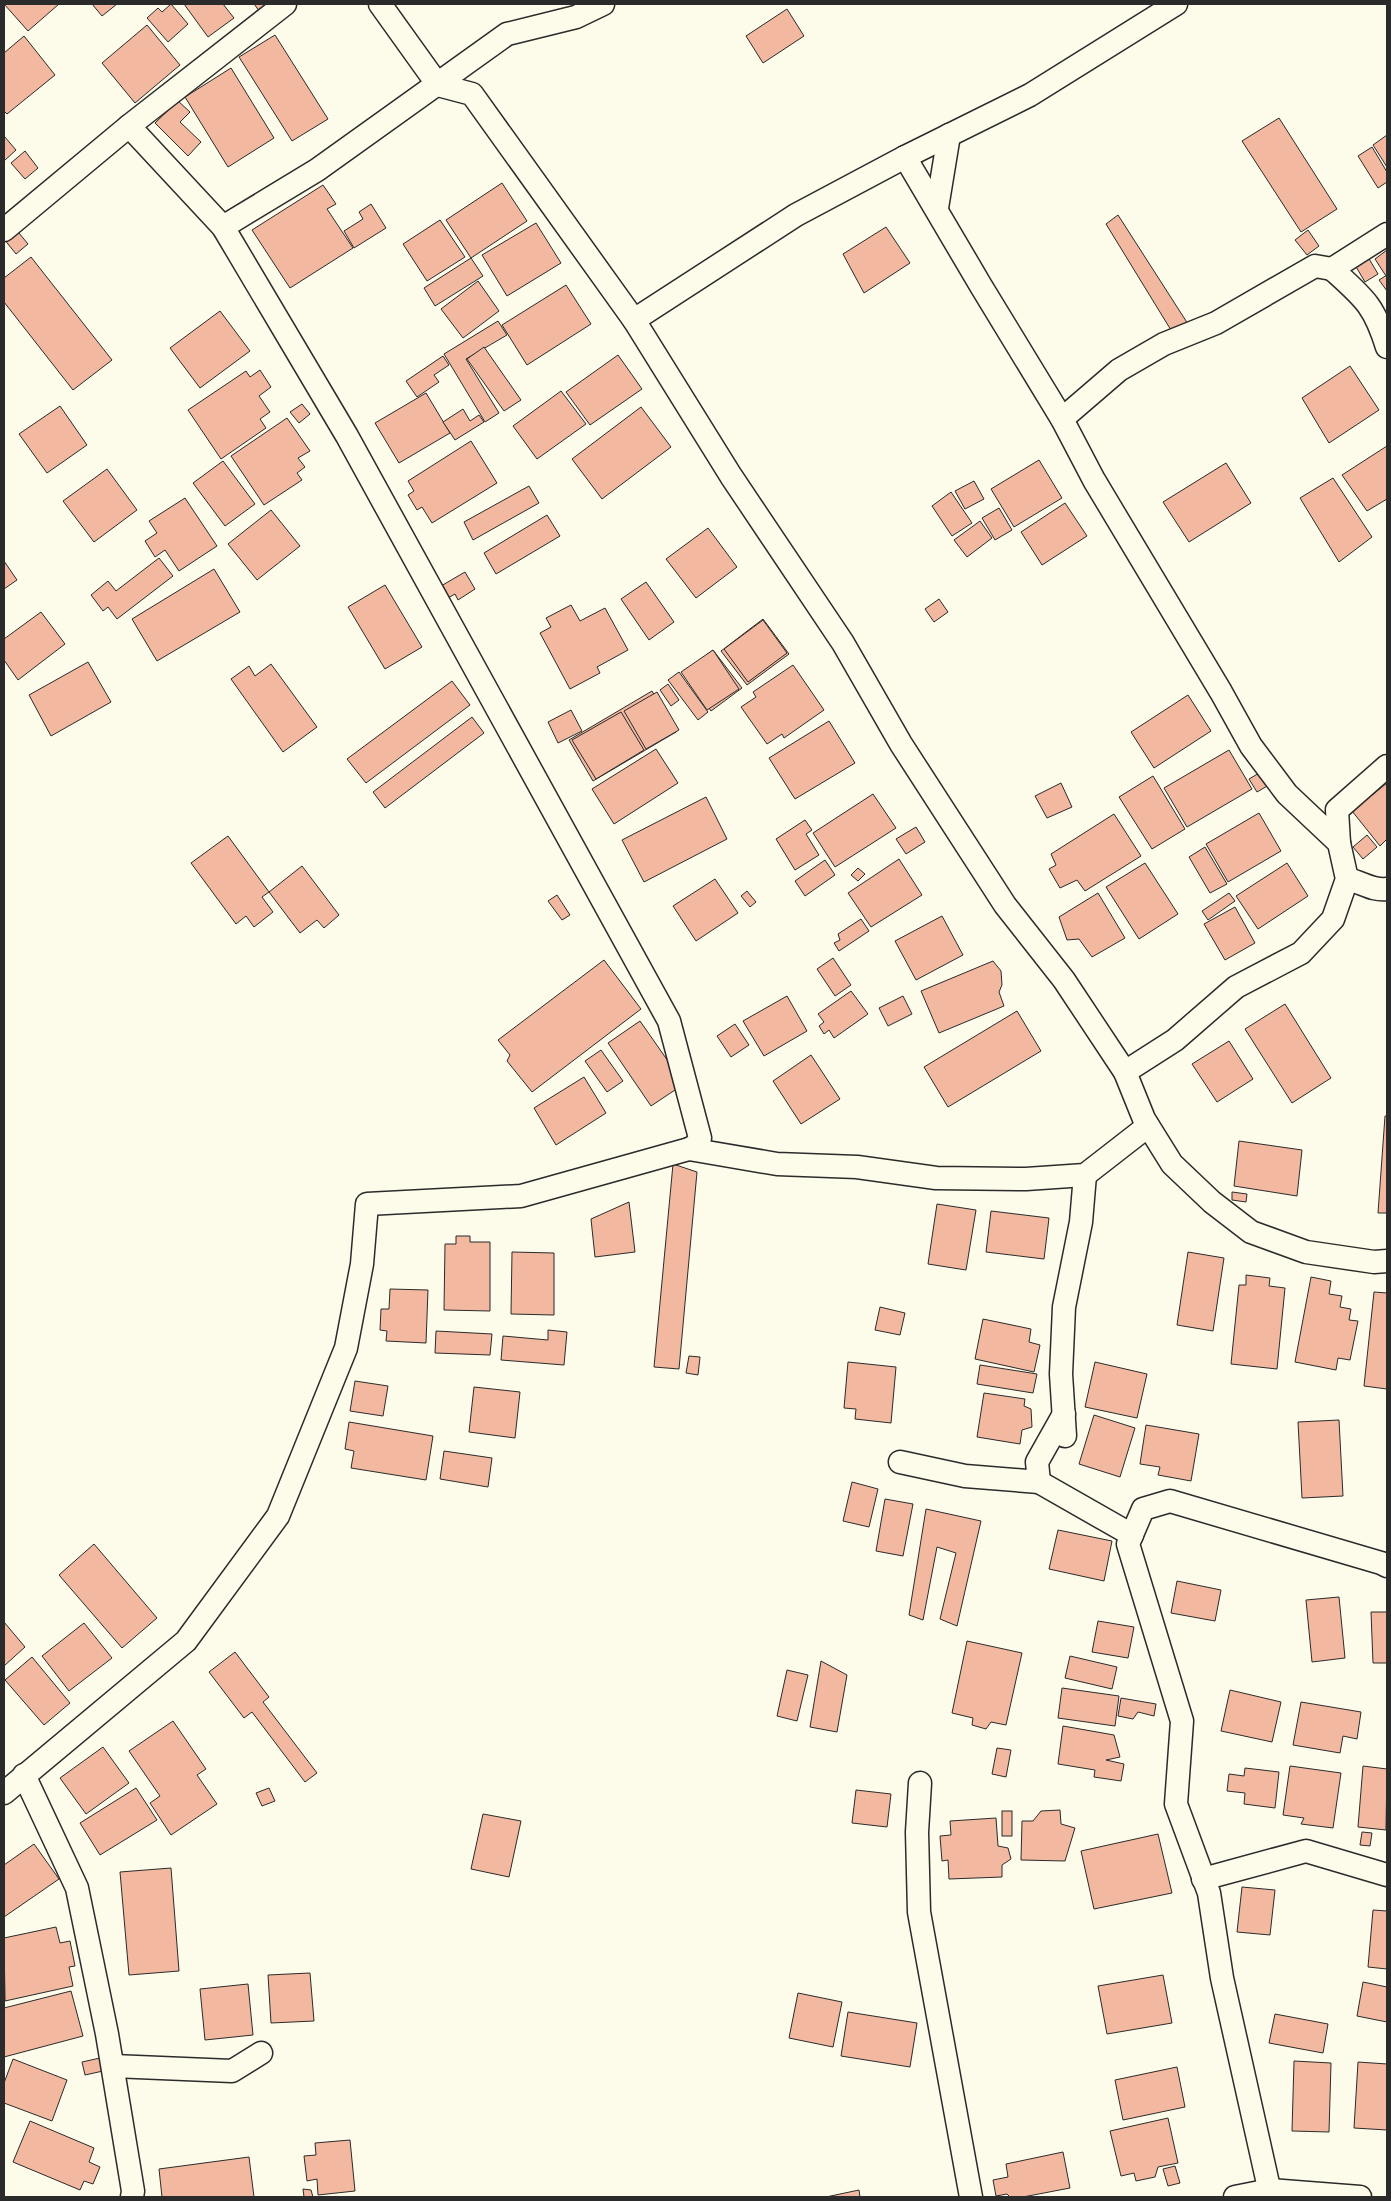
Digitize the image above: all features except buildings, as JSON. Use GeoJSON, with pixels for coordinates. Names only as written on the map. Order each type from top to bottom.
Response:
{"type":"FeatureCollection","features":[{"type":"Feature","properties":{"kind":"street"},"geometry":{"type":"LineString","coordinates":[[4,230],[129,126],[286,4]]}},
{"type":"Feature","properties":{"kind":"street"},"geometry":{"type":"LineString","coordinates":[[380,4],[438,84],[472,94],[634,320],[731,476],[843,643],[901,744],[999,897],[1064,980],[1126,1072],[1148,1126],[1172,1164],[1212,1202],[1251,1232],[1306,1252],[1374,1262],[1387,1261]]}},
{"type":"Feature","properties":{"kind":"street"},"geometry":{"type":"LineString","coordinates":[[222,227],[317,170],[507,34],[576,18],[603,4]]}},
{"type":"Feature","properties":{"kind":"street"},"geometry":{"type":"LineString","coordinates":[[634,320],[796,215],[905,157],[1030,95],[1176,4]]}},
{"type":"Feature","properties":{"kind":"street"},"geometry":{"type":"LineString","coordinates":[[4,1793],[186,1641],[278,1516],[346,1348],[362,1264],[367,1204],[521,1196],[689,1149],[699,1143],[700,1138],[669,1020],[348,436],[222,227],[129,126]]}},
{"type":"Feature","properties":{"kind":"street"},"geometry":{"type":"LineString","coordinates":[[936,208],[949,136]]}},
{"type":"Feature","properties":{"kind":"street"},"geometry":{"type":"LineString","coordinates":[[905,157],[1062,419],[1098,488],[1221,692],[1251,746],[1287,794],[1339,843]]}},
{"type":"Feature","properties":{"kind":"street"},"geometry":{"type":"LineString","coordinates":[[1332,269],[1387,234]]}},
{"type":"Feature","properties":{"kind":"street"},"geometry":{"type":"LineString","coordinates":[[1062,419],[1119,370],[1164,344],[1216,322],[1315,266],[1332,269],[1366,300],[1378,320],[1387,348]]}},
{"type":"Feature","properties":{"kind":"street"},"geometry":{"type":"LineString","coordinates":[[1126,1072],[1174,1040],[1236,988],[1302,953],[1333,919],[1347,879],[1339,843],[1337,810],[1387,766]]}},
{"type":"Feature","properties":{"kind":"street"},"geometry":{"type":"LineString","coordinates":[[1347,879],[1357,881],[1377,891],[1387,890]]}},
{"type":"Feature","properties":{"kind":"street"},"geometry":{"type":"LineString","coordinates":[[689,1149],[777,1164],[856,1167],[936,1178],[1026,1179],[1085,1175],[1148,1126]]}},
{"type":"Feature","properties":{"kind":"street"},"geometry":{"type":"LineString","coordinates":[[1039,1482],[1037,1462],[1064,1425],[1061,1374],[1064,1307],[1081,1222],[1085,1175]]}},
{"type":"Feature","properties":{"kind":"street"},"geometry":{"type":"LineString","coordinates":[[900,1462],[965,1476],[1039,1482],[1132,1535]]}},
{"type":"Feature","properties":{"kind":"street"},"geometry":{"type":"LineString","coordinates":[[1271,2194],[1240,2066],[1222,1978],[1209,1893],[1176,1804],[1182,1721],[1128,1544],[1143,1509],[1170,1501],[1248,1522],[1381,1562],[1387,1566]]}},
{"type":"Feature","properties":{"kind":"street"},"geometry":{"type":"LineString","coordinates":[[24,1775],[77,1888],[113,2066],[133,2191],[132,2197]]}},
{"type":"Feature","properties":{"kind":"street"},"geometry":{"type":"LineString","coordinates":[[920,1783],[917,1832],[919,1912],[971,2197]]}},
{"type":"Feature","properties":{"kind":"street"},"geometry":{"type":"LineString","coordinates":[[1203,1878],[1306,1851],[1387,1875]]}},
{"type":"Feature","properties":{"kind":"street"},"geometry":{"type":"LineString","coordinates":[[113,2066],[232,2071],[261,2053]]}},
{"type":"Feature","properties":{"kind":"street"},"geometry":{"type":"LineString","coordinates":[[1235,2197],[1271,2194],[1360,2197]]}}]}
